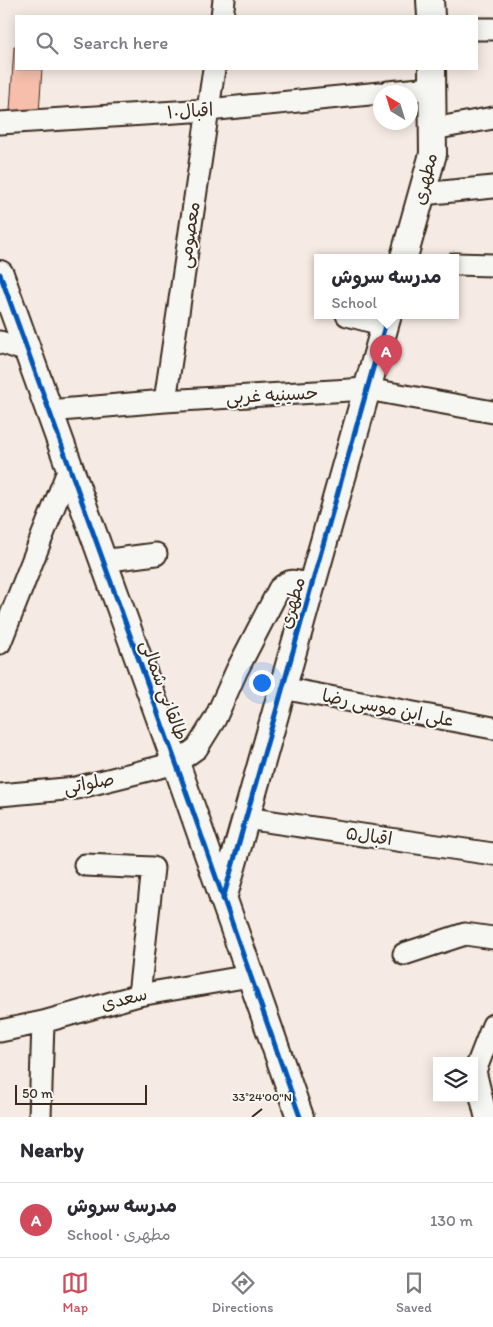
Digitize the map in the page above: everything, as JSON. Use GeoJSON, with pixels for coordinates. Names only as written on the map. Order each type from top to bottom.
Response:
{"type":"FeatureCollection","features":[{"type":"Feature","properties":{"kind":"street"},"geometry":{"type":"LineString","coordinates":[[222,15],[224,0]]}},
{"type":"Feature","properties":{"kind":"street"},"geometry":{"type":"LineString","coordinates":[[430,0],[430,15]]}},
{"type":"Feature","properties":{"kind":"street"},"geometry":{"type":"LineString","coordinates":[[478,29],[493,29]]}},
{"type":"Feature","properties":{"kind":"street","name":"معصومی"},"geometry":{"type":"LineString","coordinates":[[165,401],[214,70]]}},
{"type":"Feature","properties":{"kind":"street"},"geometry":{"type":"LineString","coordinates":[[410,85],[432,78]]}},
{"type":"Feature","properties":{"kind":"street","name":"مطهری"},"geometry":{"type":"LineString","coordinates":[[405,254],[433,154],[432,78]]}},
{"type":"Feature","properties":{"kind":"street","name":"اقبال۱۰"},"geometry":{"type":"LineString","coordinates":[[0,123],[208,110],[373,94]]}},
{"type":"Feature","properties":{"kind":"street"},"geometry":{"type":"LineString","coordinates":[[433,129],[493,118]]}},
{"type":"Feature","properties":{"kind":"street"},"geometry":{"type":"LineString","coordinates":[[422,194],[493,187]]}},
{"type":"Feature","properties":{"kind":"street"},"geometry":{"type":"LineString","coordinates":[[459,264],[493,265]]}},
{"type":"Feature","properties":{"kind":"street","name":"طالقانی شمالی"},"geometry":{"type":"LineString","coordinates":[[0,274],[176,763],[222,899],[300,1117]]}},
{"type":"Feature","properties":{"kind":"street","name":"مطهری"},"geometry":{"type":"LineString","coordinates":[[222,899],[386,320]]}},
{"type":"Feature","properties":{"kind":"street"},"geometry":{"type":"LineString","coordinates":[[0,342],[27,351]]}},
{"type":"Feature","properties":{"kind":"street","name":"حسینیه غربی"},"geometry":{"type":"LineString","coordinates":[[49,411],[165,401],[367,389],[493,412]]}},
{"type":"Feature","properties":{"kind":"street"},"geometry":{"type":"LineString","coordinates":[[0,643],[70,466]]}},
{"type":"Feature","properties":{"kind":"street"},"geometry":{"type":"LineString","coordinates":[[102,560],[156,554]]}},
{"type":"Feature","properties":{"kind":"street"},"geometry":{"type":"LineString","coordinates":[[176,763],[197,748],[215,719],[237,670],[279,589],[286,582],[294,581],[311,586]]}},
{"type":"Feature","properties":{"kind":"street","name":"علی ابن موسی رضا"},"geometry":{"type":"LineString","coordinates":[[282,688],[493,728]]}},
{"type":"Feature","properties":{"kind":"street","name":"صلواتی"},"geometry":{"type":"LineString","coordinates":[[0,795],[76,788],[176,763]]}},
{"type":"Feature","properties":{"kind":"street","name":"اقبال۵"},"geometry":{"type":"LineString","coordinates":[[246,818],[493,854]]}},
{"type":"Feature","properties":{"kind":"street"},"geometry":{"type":"LineString","coordinates":[[85,865],[152,868],[138,994]]}},
{"type":"Feature","properties":{"kind":"street"},"geometry":{"type":"LineString","coordinates":[[404,954],[465,934],[493,938]]}},
{"type":"Feature","properties":{"kind":"street","name":"سعدی"},"geometry":{"type":"LineString","coordinates":[[0,1031],[34,1024],[138,994],[250,976]]}},
{"type":"Feature","properties":{"kind":"street"},"geometry":{"type":"LineString","coordinates":[[0,1019],[34,1024],[40,1117]]}},
{"type":"Feature","properties":{"kind":"street"},"geometry":{"type":"LineString","coordinates":[[486,1117],[475,1071],[493,1025]]}},
{"type":"Feature","properties":{"kind":"building"},"geometry":{"type":"Polygon","coordinates":[[[15,47],[15,70],[42,70],[39,113],[10,111],[15,47]]]}},
{"type":"Feature","properties":{"kind":"cycle path"},"geometry":{"type":"LineString","coordinates":[[0,274],[176,763],[300,1117]]}},
{"type":"Feature","properties":{"kind":"cycle path"},"geometry":{"type":"LineString","coordinates":[[223,899],[387,319]]}},
{"type":"Feature","properties":{"kind":"place","name":"مدرسه سروش"},"geometry":{"type":"Point","coordinates":[386,376]}}]}
